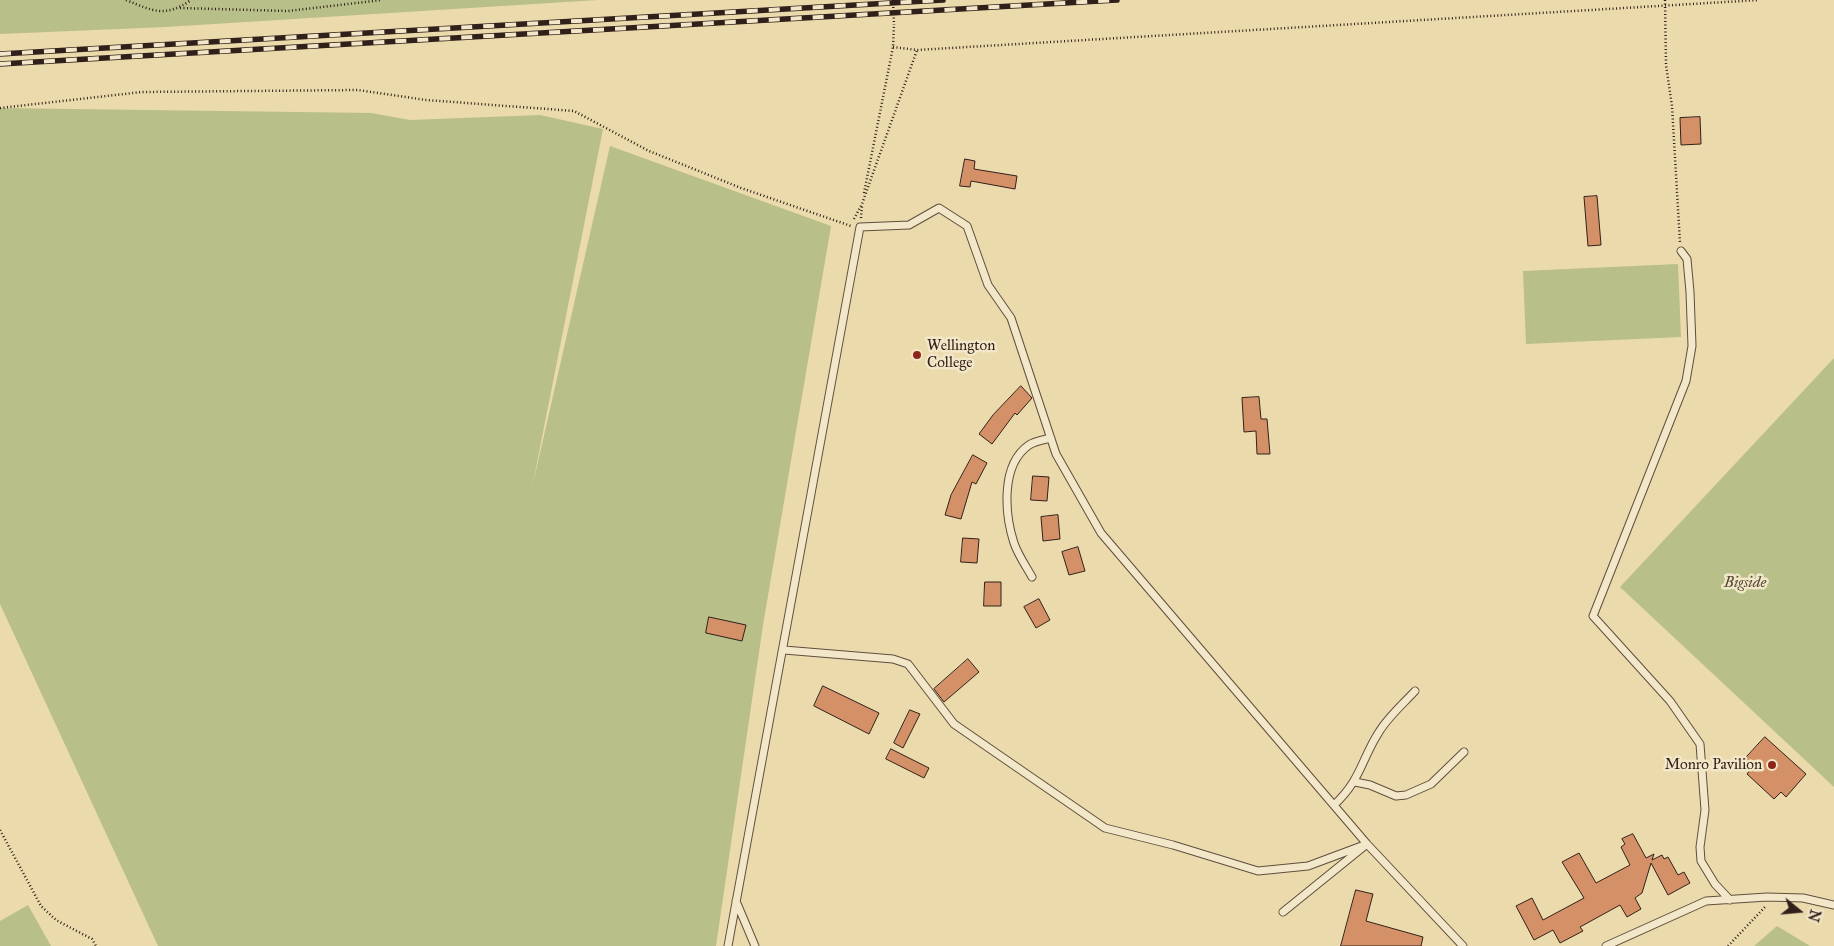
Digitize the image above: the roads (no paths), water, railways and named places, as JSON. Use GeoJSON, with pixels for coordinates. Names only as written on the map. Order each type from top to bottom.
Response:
{"type":"FeatureCollection","features":[{"type":"Feature","properties":{"kind":"lane"},"geometry":{"type":"LineString","coordinates":[[728,946],[784,650],[860,227],[909,225],[939,208],[967,226],[988,285],[1010,318],[1056,454],[1101,533],[1367,844],[1463,946]]}},
{"type":"Feature","properties":{"kind":"lane"},"geometry":{"type":"LineString","coordinates":[[1681,251],[1688,260],[1690,292],[1692,346],[1686,381],[1593,616],[1670,701],[1700,744],[1705,810],[1700,847],[1702,861],[1715,884],[1730,900]]}},
{"type":"Feature","properties":{"kind":"lane"},"geometry":{"type":"LineString","coordinates":[[1032,577],[1015,545],[1009,522],[1008,490],[1012,471],[1020,454],[1028,446],[1051,438]]}},
{"type":"Feature","properties":{"kind":"lane"},"geometry":{"type":"LineString","coordinates":[[784,650],[893,659],[908,664],[954,724],[1105,828],[1173,845],[1258,871],[1308,866],[1367,844]]}},
{"type":"Feature","properties":{"kind":"lane"},"geometry":{"type":"LineString","coordinates":[[1334,805],[1355,782],[1378,732],[1415,691]]}},
{"type":"Feature","properties":{"kind":"lane"},"geometry":{"type":"LineString","coordinates":[[1355,782],[1370,785],[1396,796],[1406,795],[1431,784],[1464,752]]}},
{"type":"Feature","properties":{"kind":"lane"},"geometry":{"type":"LineString","coordinates":[[1283,912],[1367,844]]}},
{"type":"Feature","properties":{"kind":"lane"},"geometry":{"type":"LineString","coordinates":[[1608,946],[1706,901],[1775,897],[1803,898],[1834,905]]}},
{"type":"Feature","properties":{"kind":"lane"},"geometry":{"type":"LineString","coordinates":[[736,900],[755,946]]}},
{"type":"Feature","properties":{"kind":"railway"},"geometry":{"type":"LineString","coordinates":[[0,54],[943,0]]}},
{"type":"Feature","properties":{"kind":"railway"},"geometry":{"type":"LineString","coordinates":[[0,64],[1117,0]]}},
{"type":"Feature","properties":{"kind":"place","name":"Wellington College"},"geometry":{"type":"Point","coordinates":[917,355]}},
{"type":"Feature","properties":{"kind":"place","name":"Monro Pavilion"},"geometry":{"type":"Point","coordinates":[1772,765]}},
{"type":"Feature","properties":{"kind":"park label","name":"Bigside"},"geometry":{"type":"Point","coordinates":[1745,583]}}]}
